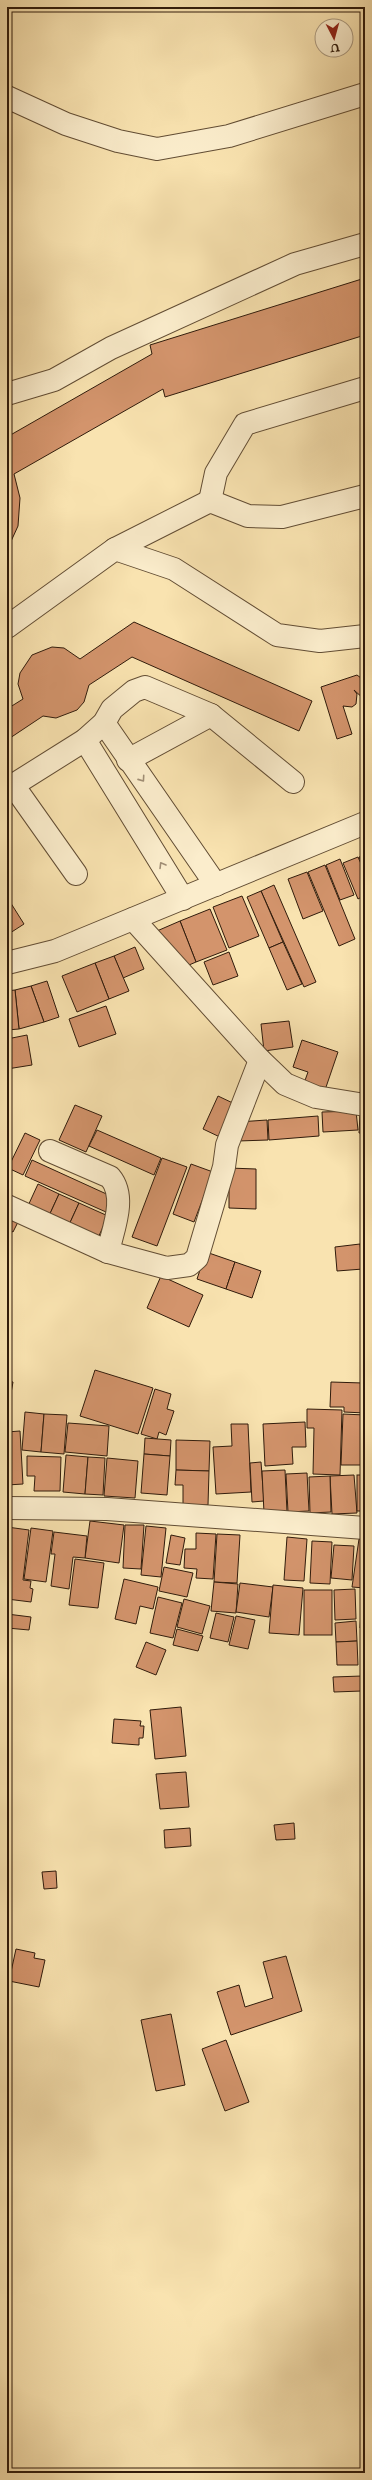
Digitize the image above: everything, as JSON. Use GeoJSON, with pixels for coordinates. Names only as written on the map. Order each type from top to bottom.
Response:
{"type":"FeatureCollection","features":[{"type":"Feature","properties":{"kind":"street"},"geometry":{"type":"LineString","coordinates":[[7,97],[66,124],[118,141],[157,150],[229,136],[365,94]]}},
{"type":"Feature","properties":{"kind":"street"},"geometry":{"type":"LineString","coordinates":[[7,394],[54,380],[111,348],[295,264],[365,244]]}},
{"type":"Feature","properties":{"kind":"street"},"geometry":{"type":"LineString","coordinates":[[210,501],[216,473],[246,424],[365,388]]}},
{"type":"Feature","properties":{"kind":"street"},"geometry":{"type":"LineString","coordinates":[[7,627],[116,549],[210,501],[248,516],[282,517],[365,496]]}},
{"type":"Feature","properties":{"kind":"street"},"geometry":{"type":"LineString","coordinates":[[116,549],[174,569],[277,636],[320,641],[365,636]]}},
{"type":"Feature","properties":{"kind":"street"},"geometry":{"type":"LineString","coordinates":[[76,874],[10,787],[85,740],[104,723],[112,709],[134,691],[145,687],[210,715],[292,782]]}},
{"type":"Feature","properties":{"kind":"street"},"geometry":{"type":"LineString","coordinates":[[101,764],[125,756],[210,715]]}},
{"type":"Feature","properties":{"kind":"street"},"geometry":{"type":"LineString","coordinates":[[104,723],[125,756],[216,885]]}},
{"type":"Feature","properties":{"kind":"street"},"geometry":{"type":"LineString","coordinates":[[85,740],[183,899]]}},
{"type":"Feature","properties":{"kind":"street"},"geometry":{"type":"LineString","coordinates":[[7,963],[55,951],[365,823]]}},
{"type":"Feature","properties":{"kind":"street"},"geometry":{"type":"LineString","coordinates":[[133,919],[260,1060],[284,1084],[298,1092],[316,1097],[365,1104]]}},
{"type":"Feature","properties":{"kind":"street"},"geometry":{"type":"LineString","coordinates":[[7,1206],[108,1252],[167,1268],[189,1265],[197,1258],[224,1167],[227,1145],[260,1060]]}},
{"type":"Feature","properties":{"kind":"street"},"geometry":{"type":"LineString","coordinates":[[50,1151],[110,1177],[117,1184],[118,1204],[108,1252]]}},
{"type":"Feature","properties":{"kind":"street"},"geometry":{"type":"LineString","coordinates":[[7,1508],[107,1510],[365,1528]]}},
{"type":"Feature","properties":{"kind":"building"},"geometry":{"type":"Polygon","coordinates":[[[365,278],[365,335],[165,397],[163,389],[14,474],[20,498],[18,526],[7,550],[7,437],[152,354],[150,345],[365,278]]]}},
{"type":"Feature","properties":{"kind":"building"},"geometry":{"type":"Polygon","coordinates":[[[134,622],[312,701],[299,731],[132,657],[89,685],[84,702],[77,710],[56,718],[43,716],[7,740],[7,709],[23,699],[18,684],[20,673],[32,655],[52,647],[64,648],[80,659],[134,622]]]}},
{"type":"Feature","properties":{"kind":"building"},"geometry":{"type":"Polygon","coordinates":[[[357,675],[365,681],[365,700],[354,690],[357,694],[356,704],[352,707],[343,706],[352,734],[337,739],[321,687],[357,675]]]}},
{"type":"Feature","properties":{"kind":"building"},"geometry":{"type":"Polygon","coordinates":[[[365,855],[365,871],[359,857],[365,855]]]}},
{"type":"Feature","properties":{"kind":"building"},"geometry":{"type":"Polygon","coordinates":[[[358,857],[365,873],[365,895],[358,899],[343,863],[358,857]]]}},
{"type":"Feature","properties":{"kind":"building"},"geometry":{"type":"Polygon","coordinates":[[[340,859],[354,895],[340,900],[326,865],[340,859]]]}},
{"type":"Feature","properties":{"kind":"building"},"geometry":{"type":"Polygon","coordinates":[[[325,865],[355,939],[339,946],[308,872],[325,865]]]}},
{"type":"Feature","properties":{"kind":"building"},"geometry":{"type":"Polygon","coordinates":[[[307,872],[323,911],[303,919],[288,879],[307,872]]]}},
{"type":"Feature","properties":{"kind":"building"},"geometry":{"type":"Polygon","coordinates":[[[274,885],[316,982],[304,987],[261,891],[274,885]]]}},
{"type":"Feature","properties":{"kind":"building"},"geometry":{"type":"Polygon","coordinates":[[[261,891],[283,942],[269,948],[247,897],[261,891]]]}},
{"type":"Feature","properties":{"kind":"building"},"geometry":{"type":"Polygon","coordinates":[[[242,896],[259,936],[229,948],[213,907],[242,896]]]}},
{"type":"Feature","properties":{"kind":"building"},"geometry":{"type":"Polygon","coordinates":[[[7,897],[24,924],[7,935],[7,897]]]}},
{"type":"Feature","properties":{"kind":"building"},"geometry":{"type":"Polygon","coordinates":[[[210,909],[227,950],[196,962],[180,921],[210,909]]]}},
{"type":"Feature","properties":{"kind":"building"},"geometry":{"type":"Polygon","coordinates":[[[180,921],[196,962],[182,968],[150,934],[180,921]]]}},
{"type":"Feature","properties":{"kind":"building"},"geometry":{"type":"Polygon","coordinates":[[[283,942],[302,984],[287,990],[269,948],[283,942]]]}},
{"type":"Feature","properties":{"kind":"building"},"geometry":{"type":"Polygon","coordinates":[[[135,947],[144,969],[123,978],[114,956],[135,947]]]}},
{"type":"Feature","properties":{"kind":"building"},"geometry":{"type":"Polygon","coordinates":[[[229,952],[238,976],[213,985],[204,962],[229,952]]]}},
{"type":"Feature","properties":{"kind":"building"},"geometry":{"type":"Polygon","coordinates":[[[114,956],[129,991],[109,999],[95,963],[114,956]]]}},
{"type":"Feature","properties":{"kind":"building"},"geometry":{"type":"Polygon","coordinates":[[[95,963],[109,999],[77,1012],[62,976],[95,963]]]}},
{"type":"Feature","properties":{"kind":"building"},"geometry":{"type":"Polygon","coordinates":[[[47,981],[59,1017],[44,1022],[31,986],[47,981]]]}},
{"type":"Feature","properties":{"kind":"building"},"geometry":{"type":"Polygon","coordinates":[[[31,986],[44,1022],[19,1029],[15,990],[31,986]]]}},
{"type":"Feature","properties":{"kind":"building"},"geometry":{"type":"Polygon","coordinates":[[[15,990],[19,1029],[7,1030],[7,991],[15,990]]]}},
{"type":"Feature","properties":{"kind":"building"},"geometry":{"type":"Polygon","coordinates":[[[106,1006],[116,1034],[79,1047],[69,1019],[106,1006]]]}},
{"type":"Feature","properties":{"kind":"building"},"geometry":{"type":"Polygon","coordinates":[[[289,1021],[293,1047],[264,1051],[261,1024],[289,1021]]]}},
{"type":"Feature","properties":{"kind":"building"},"geometry":{"type":"Polygon","coordinates":[[[27,1035],[32,1065],[7,1069],[7,1039],[27,1035]]]}},
{"type":"Feature","properties":{"kind":"building"},"geometry":{"type":"Polygon","coordinates":[[[302,1040],[338,1052],[324,1093],[303,1086],[308,1072],[293,1067],[302,1040]]]}},
{"type":"Feature","properties":{"kind":"building"},"geometry":{"type":"Polygon","coordinates":[[[218,1096],[237,1105],[222,1138],[203,1129],[218,1096]]]}},
{"type":"Feature","properties":{"kind":"building"},"geometry":{"type":"Polygon","coordinates":[[[75,1105],[102,1116],[86,1152],[59,1140],[75,1105]]]}},
{"type":"Feature","properties":{"kind":"building"},"geometry":{"type":"Polygon","coordinates":[[[356,1111],[358,1130],[323,1132],[322,1112],[356,1111]]]}},
{"type":"Feature","properties":{"kind":"building"},"geometry":{"type":"Polygon","coordinates":[[[360,1114],[365,1114],[365,1133],[359,1133],[360,1114]]]}},
{"type":"Feature","properties":{"kind":"building"},"geometry":{"type":"Polygon","coordinates":[[[318,1116],[319,1136],[269,1140],[268,1120],[318,1116]]]}},
{"type":"Feature","properties":{"kind":"building"},"geometry":{"type":"Polygon","coordinates":[[[267,1120],[268,1140],[238,1141],[238,1122],[267,1120]]]}},
{"type":"Feature","properties":{"kind":"building"},"geometry":{"type":"Polygon","coordinates":[[[97,1130],[161,1158],[154,1175],[89,1146],[97,1130]]]}},
{"type":"Feature","properties":{"kind":"building"},"geometry":{"type":"Polygon","coordinates":[[[25,1133],[40,1140],[23,1175],[8,1168],[25,1133]]]}},
{"type":"Feature","properties":{"kind":"building"},"geometry":{"type":"Polygon","coordinates":[[[162,1158],[187,1167],[157,1246],[132,1237],[162,1158]]]}},
{"type":"Feature","properties":{"kind":"building"},"geometry":{"type":"Polygon","coordinates":[[[32,1160],[113,1197],[106,1212],[25,1176],[32,1160]]]}},
{"type":"Feature","properties":{"kind":"building"},"geometry":{"type":"Polygon","coordinates":[[[191,1164],[213,1172],[194,1222],[173,1214],[191,1164]]]}},
{"type":"Feature","properties":{"kind":"building"},"geometry":{"type":"Polygon","coordinates":[[[229,1168],[256,1169],[256,1209],[229,1208],[229,1168]]]}},
{"type":"Feature","properties":{"kind":"building"},"geometry":{"type":"Polygon","coordinates":[[[38,1184],[59,1194],[48,1218],[27,1208],[38,1184]]]}},
{"type":"Feature","properties":{"kind":"building"},"geometry":{"type":"Polygon","coordinates":[[[59,1194],[79,1203],[68,1227],[48,1218],[59,1194]]]}},
{"type":"Feature","properties":{"kind":"building"},"geometry":{"type":"Polygon","coordinates":[[[79,1203],[108,1216],[97,1240],[68,1227],[79,1203]]]}},
{"type":"Feature","properties":{"kind":"building"},"geometry":{"type":"Polygon","coordinates":[[[7,1212],[20,1218],[13,1232],[7,1229],[7,1212]]]}},
{"type":"Feature","properties":{"kind":"building"},"geometry":{"type":"Polygon","coordinates":[[[360,1244],[363,1269],[337,1271],[335,1247],[360,1244]]]}},
{"type":"Feature","properties":{"kind":"building"},"geometry":{"type":"Polygon","coordinates":[[[206,1252],[235,1262],[226,1289],[197,1279],[206,1252]]]}},
{"type":"Feature","properties":{"kind":"building"},"geometry":{"type":"Polygon","coordinates":[[[235,1262],[261,1271],[252,1298],[226,1289],[235,1262]]]}},
{"type":"Feature","properties":{"kind":"building"},"geometry":{"type":"Polygon","coordinates":[[[161,1276],[203,1295],[189,1327],[147,1308],[161,1276]]]}},
{"type":"Feature","properties":{"kind":"building"},"geometry":{"type":"Polygon","coordinates":[[[95,1370],[153,1388],[138,1434],[80,1416],[95,1370]]]}},
{"type":"Feature","properties":{"kind":"building"},"geometry":{"type":"Polygon","coordinates":[[[7,1381],[13,1382],[10,1399],[7,1399],[7,1381]]]}},
{"type":"Feature","properties":{"kind":"building"},"geometry":{"type":"Polygon","coordinates":[[[331,1382],[363,1383],[365,1413],[344,1412],[344,1407],[330,1407],[331,1382]]]}},
{"type":"Feature","properties":{"kind":"building"},"geometry":{"type":"Polygon","coordinates":[[[155,1389],[171,1394],[167,1409],[174,1411],[166,1435],[159,1432],[157,1439],[141,1434],[155,1389]]]}},
{"type":"Feature","properties":{"kind":"building"},"geometry":{"type":"Polygon","coordinates":[[[307,1409],[342,1410],[340,1475],[313,1474],[314,1428],[307,1428],[307,1409]]]}},
{"type":"Feature","properties":{"kind":"building"},"geometry":{"type":"Polygon","coordinates":[[[25,1412],[44,1414],[41,1452],[22,1450],[25,1412]]]}},
{"type":"Feature","properties":{"kind":"building"},"geometry":{"type":"Polygon","coordinates":[[[44,1414],[67,1415],[64,1454],[41,1452],[44,1414]]]}},
{"type":"Feature","properties":{"kind":"building"},"geometry":{"type":"Polygon","coordinates":[[[343,1414],[365,1415],[365,1465],[341,1465],[343,1414]]]}},
{"type":"Feature","properties":{"kind":"building"},"geometry":{"type":"Polygon","coordinates":[[[305,1422],[306,1447],[292,1447],[293,1464],[265,1466],[263,1424],[305,1422]]]}},
{"type":"Feature","properties":{"kind":"building"},"geometry":{"type":"Polygon","coordinates":[[[68,1423],[109,1426],[107,1456],[65,1452],[68,1423]]]}},
{"type":"Feature","properties":{"kind":"building"},"geometry":{"type":"Polygon","coordinates":[[[231,1424],[248,1424],[251,1492],[216,1494],[213,1447],[232,1446],[231,1424]]]}},
{"type":"Feature","properties":{"kind":"building"},"geometry":{"type":"Polygon","coordinates":[[[20,1431],[23,1484],[7,1485],[7,1432],[20,1431]]]}},
{"type":"Feature","properties":{"kind":"building"},"geometry":{"type":"Polygon","coordinates":[[[145,1438],[171,1440],[170,1456],[144,1454],[145,1438]]]}},
{"type":"Feature","properties":{"kind":"building"},"geometry":{"type":"Polygon","coordinates":[[[176,1440],[210,1441],[209,1471],[176,1470],[176,1440]]]}},
{"type":"Feature","properties":{"kind":"building"},"geometry":{"type":"Polygon","coordinates":[[[144,1454],[170,1456],[167,1495],[141,1493],[144,1454]]]}},
{"type":"Feature","properties":{"kind":"building"},"geometry":{"type":"Polygon","coordinates":[[[66,1455],[88,1457],[85,1494],[63,1492],[66,1455]]]}},
{"type":"Feature","properties":{"kind":"building"},"geometry":{"type":"Polygon","coordinates":[[[27,1456],[61,1457],[60,1491],[34,1491],[35,1476],[27,1476],[27,1456]]]}},
{"type":"Feature","properties":{"kind":"building"},"geometry":{"type":"Polygon","coordinates":[[[88,1457],[105,1458],[103,1495],[85,1494],[88,1457]]]}},
{"type":"Feature","properties":{"kind":"building"},"geometry":{"type":"Polygon","coordinates":[[[107,1458],[138,1461],[135,1498],[104,1496],[107,1458]]]}},
{"type":"Feature","properties":{"kind":"building"},"geometry":{"type":"Polygon","coordinates":[[[261,1462],[264,1501],[252,1502],[250,1463],[261,1462]]]}},
{"type":"Feature","properties":{"kind":"building"},"geometry":{"type":"Polygon","coordinates":[[[176,1470],[209,1471],[208,1505],[183,1505],[183,1485],[175,1485],[176,1470]]]}},
{"type":"Feature","properties":{"kind":"building"},"geometry":{"type":"Polygon","coordinates":[[[285,1470],[287,1512],[264,1513],[262,1471],[285,1470]]]}},
{"type":"Feature","properties":{"kind":"building"},"geometry":{"type":"Polygon","coordinates":[[[307,1473],[309,1511],[288,1512],[286,1474],[307,1473]]]}},
{"type":"Feature","properties":{"kind":"building"},"geometry":{"type":"Polygon","coordinates":[[[354,1475],[357,1513],[332,1514],[330,1476],[354,1475]]]}},
{"type":"Feature","properties":{"kind":"building"},"geometry":{"type":"Polygon","coordinates":[[[357,1475],[365,1475],[365,1511],[357,1511],[357,1475]]]}},
{"type":"Feature","properties":{"kind":"building"},"geometry":{"type":"Polygon","coordinates":[[[330,1476],[331,1512],[310,1513],[309,1477],[330,1476]]]}},
{"type":"Feature","properties":{"kind":"building"},"geometry":{"type":"Polygon","coordinates":[[[90,1521],[124,1525],[119,1563],[85,1558],[90,1521]]]}},
{"type":"Feature","properties":{"kind":"building"},"geometry":{"type":"Polygon","coordinates":[[[125,1525],[144,1525],[141,1569],[123,1568],[125,1525]]]}},
{"type":"Feature","properties":{"kind":"building"},"geometry":{"type":"Polygon","coordinates":[[[146,1526],[166,1528],[161,1577],[141,1575],[146,1526]]]}},
{"type":"Feature","properties":{"kind":"building"},"geometry":{"type":"Polygon","coordinates":[[[7,1527],[29,1530],[23,1580],[31,1581],[30,1588],[33,1589],[31,1602],[7,1599],[7,1527]]]}},
{"type":"Feature","properties":{"kind":"building"},"geometry":{"type":"Polygon","coordinates":[[[31,1528],[53,1531],[46,1582],[24,1579],[31,1528]]]}},
{"type":"Feature","properties":{"kind":"building"},"geometry":{"type":"Polygon","coordinates":[[[54,1532],[87,1536],[85,1558],[73,1557],[69,1589],[51,1586],[55,1554],[51,1554],[54,1532]]]}},
{"type":"Feature","properties":{"kind":"building"},"geometry":{"type":"Polygon","coordinates":[[[196,1533],[216,1534],[213,1579],[196,1578],[197,1569],[184,1568],[185,1549],[196,1549],[196,1533]]]}},
{"type":"Feature","properties":{"kind":"building"},"geometry":{"type":"Polygon","coordinates":[[[217,1534],[240,1535],[237,1583],[214,1582],[217,1534]]]}},
{"type":"Feature","properties":{"kind":"building"},"geometry":{"type":"Polygon","coordinates":[[[171,1535],[185,1538],[180,1565],[166,1563],[171,1535]]]}},
{"type":"Feature","properties":{"kind":"building"},"geometry":{"type":"Polygon","coordinates":[[[287,1537],[307,1539],[304,1581],[284,1580],[287,1537]]]}},
{"type":"Feature","properties":{"kind":"building"},"geometry":{"type":"Polygon","coordinates":[[[359,1539],[365,1540],[365,1588],[352,1587],[359,1539]]]}},
{"type":"Feature","properties":{"kind":"building"},"geometry":{"type":"Polygon","coordinates":[[[312,1541],[332,1542],[330,1584],[310,1583],[312,1541]]]}},
{"type":"Feature","properties":{"kind":"building"},"geometry":{"type":"Polygon","coordinates":[[[334,1545],[354,1546],[352,1580],[331,1578],[334,1545]]]}},
{"type":"Feature","properties":{"kind":"building"},"geometry":{"type":"Polygon","coordinates":[[[75,1559],[104,1563],[98,1608],[69,1605],[75,1559]]]}},
{"type":"Feature","properties":{"kind":"building"},"geometry":{"type":"Polygon","coordinates":[[[164,1567],[193,1573],[187,1597],[159,1591],[164,1567]]]}},
{"type":"Feature","properties":{"kind":"building"},"geometry":{"type":"Polygon","coordinates":[[[124,1579],[158,1587],[153,1609],[140,1606],[136,1624],[115,1619],[124,1579]]]}},
{"type":"Feature","properties":{"kind":"building"},"geometry":{"type":"Polygon","coordinates":[[[214,1582],[238,1584],[236,1613],[211,1611],[214,1582]]]}},
{"type":"Feature","properties":{"kind":"building"},"geometry":{"type":"Polygon","coordinates":[[[240,1583],[273,1587],[269,1617],[236,1612],[240,1583]]]}},
{"type":"Feature","properties":{"kind":"building"},"geometry":{"type":"Polygon","coordinates":[[[273,1585],[303,1588],[299,1635],[269,1633],[273,1585]]]}},
{"type":"Feature","properties":{"kind":"building"},"geometry":{"type":"Polygon","coordinates":[[[355,1589],[356,1619],[335,1620],[334,1590],[355,1589]]]}},
{"type":"Feature","properties":{"kind":"building"},"geometry":{"type":"Polygon","coordinates":[[[304,1590],[332,1590],[332,1635],[304,1635],[304,1590]]]}},
{"type":"Feature","properties":{"kind":"building"},"geometry":{"type":"Polygon","coordinates":[[[158,1597],[182,1603],[173,1638],[150,1633],[158,1597]]]}},
{"type":"Feature","properties":{"kind":"building"},"geometry":{"type":"Polygon","coordinates":[[[362,1598],[365,1598],[365,1629],[360,1628],[362,1598]]]}},
{"type":"Feature","properties":{"kind":"building"},"geometry":{"type":"Polygon","coordinates":[[[184,1599],[210,1606],[202,1634],[177,1627],[184,1599]]]}},
{"type":"Feature","properties":{"kind":"building"},"geometry":{"type":"Polygon","coordinates":[[[216,1613],[234,1617],[228,1642],[210,1638],[216,1613]]]}},
{"type":"Feature","properties":{"kind":"building"},"geometry":{"type":"Polygon","coordinates":[[[7,1614],[31,1617],[29,1630],[7,1628],[7,1614]]]}},
{"type":"Feature","properties":{"kind":"building"},"geometry":{"type":"Polygon","coordinates":[[[236,1616],[255,1620],[248,1649],[229,1645],[236,1616]]]}},
{"type":"Feature","properties":{"kind":"building"},"geometry":{"type":"Polygon","coordinates":[[[356,1621],[357,1641],[336,1642],[335,1623],[356,1621]]]}},
{"type":"Feature","properties":{"kind":"building"},"geometry":{"type":"Polygon","coordinates":[[[177,1629],[203,1636],[198,1651],[173,1645],[177,1629]]]}},
{"type":"Feature","properties":{"kind":"building"},"geometry":{"type":"Polygon","coordinates":[[[357,1641],[358,1665],[337,1665],[336,1642],[357,1641]]]}},
{"type":"Feature","properties":{"kind":"building"},"geometry":{"type":"Polygon","coordinates":[[[146,1642],[166,1650],[156,1675],[136,1667],[146,1642]]]}},
{"type":"Feature","properties":{"kind":"building"},"geometry":{"type":"Polygon","coordinates":[[[365,1653],[365,1700],[362,1700],[361,1654],[365,1653]]]}},
{"type":"Feature","properties":{"kind":"building"},"geometry":{"type":"Polygon","coordinates":[[[362,1676],[362,1691],[334,1692],[333,1677],[362,1676]]]}},
{"type":"Feature","properties":{"kind":"building"},"geometry":{"type":"Polygon","coordinates":[[[181,1707],[186,1756],[155,1759],[150,1710],[181,1707]]]}},
{"type":"Feature","properties":{"kind":"building"},"geometry":{"type":"Polygon","coordinates":[[[114,1719],[141,1721],[140,1726],[144,1726],[143,1738],[139,1738],[139,1745],[112,1743],[114,1719]]]}},
{"type":"Feature","properties":{"kind":"building"},"geometry":{"type":"Polygon","coordinates":[[[186,1772],[189,1807],[160,1809],[156,1774],[186,1772]]]}},
{"type":"Feature","properties":{"kind":"building"},"geometry":{"type":"Polygon","coordinates":[[[294,1823],[295,1839],[276,1840],[274,1825],[294,1823]]]}},
{"type":"Feature","properties":{"kind":"building"},"geometry":{"type":"Polygon","coordinates":[[[190,1828],[191,1846],[165,1848],[164,1830],[190,1828]]]}},
{"type":"Feature","properties":{"kind":"building"},"geometry":{"type":"Polygon","coordinates":[[[56,1871],[57,1888],[44,1889],[42,1872],[56,1871]]]}},
{"type":"Feature","properties":{"kind":"building"},"geometry":{"type":"Polygon","coordinates":[[[16,1949],[35,1953],[34,1958],[45,1960],[39,1987],[9,1981],[16,1949]]]}},
{"type":"Feature","properties":{"kind":"building"},"geometry":{"type":"Polygon","coordinates":[[[286,1956],[302,2011],[231,2035],[217,1992],[239,1985],[245,2007],[273,1998],[263,1962],[286,1956]]]}},
{"type":"Feature","properties":{"kind":"building"},"geometry":{"type":"Polygon","coordinates":[[[171,2014],[185,2085],[156,2091],[141,2020],[171,2014]]]}},
{"type":"Feature","properties":{"kind":"building"},"geometry":{"type":"Polygon","coordinates":[[[226,2040],[249,2102],[225,2111],[202,2049],[226,2040]]]}}]}
